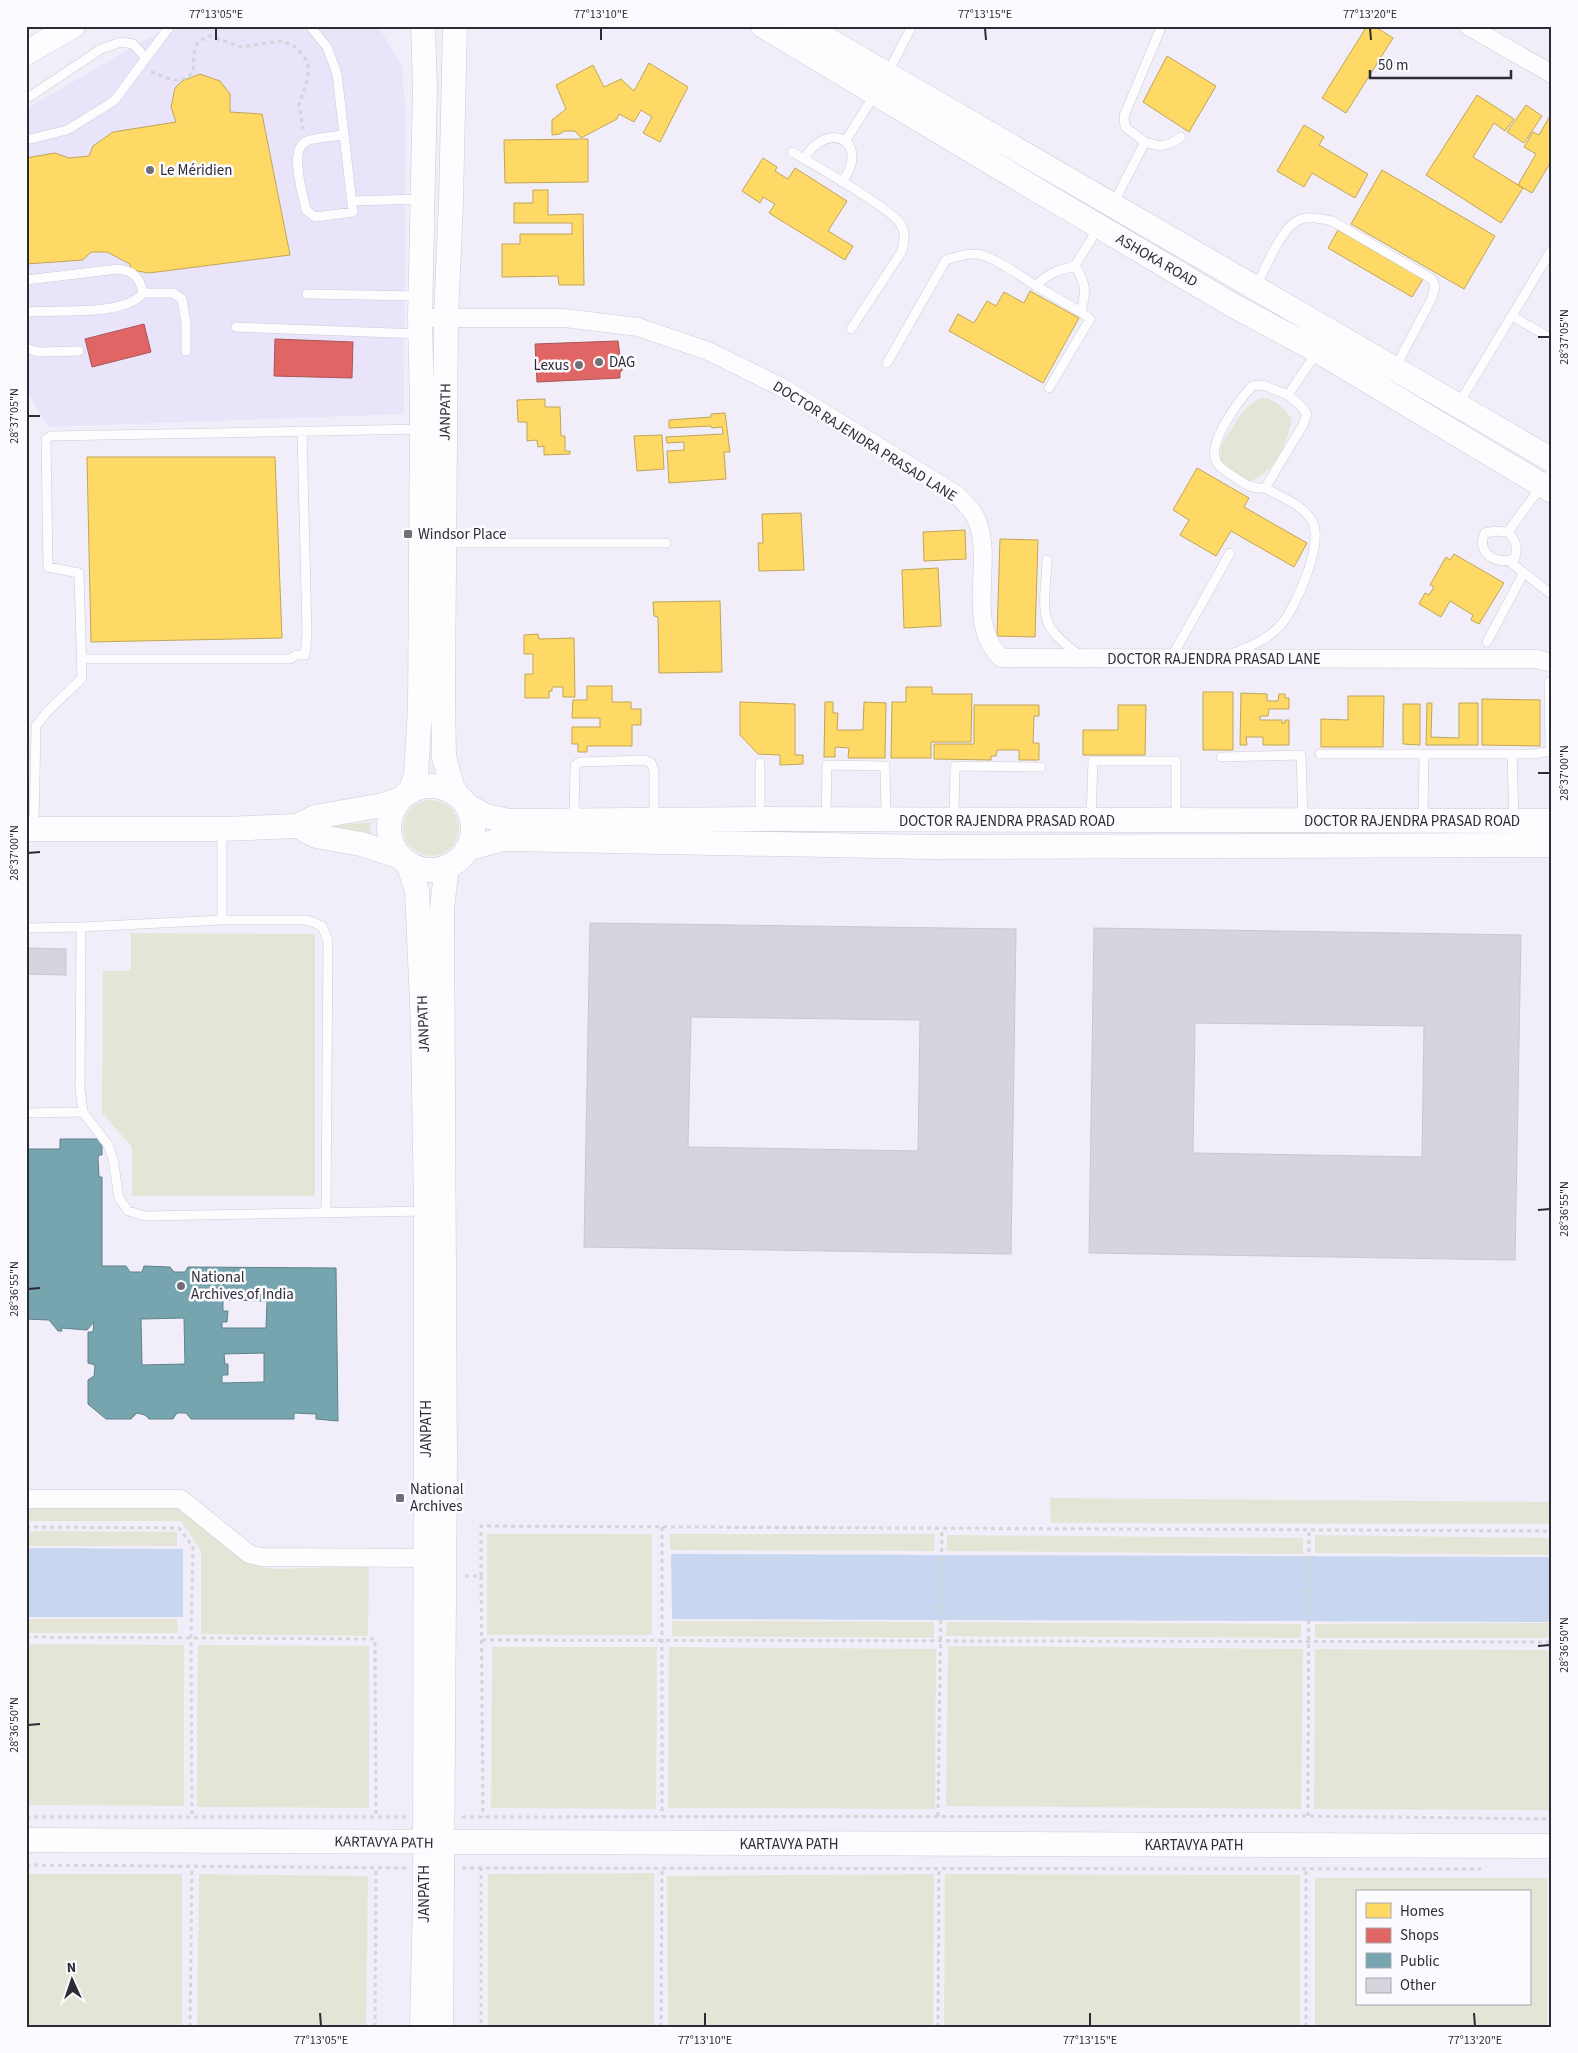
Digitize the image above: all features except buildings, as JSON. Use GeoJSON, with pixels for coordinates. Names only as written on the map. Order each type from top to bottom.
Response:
{"type":"FeatureCollection","features":[{"type":"Feature","properties":{"kind":"main road"},"geometry":{"type":"LineString","coordinates":[[26,53],[73,26]]}},
{"type":"Feature","properties":{"kind":"main road","name":"JANPATH"},"geometry":{"type":"LineString","coordinates":[[405,796],[416,775],[420,708],[422,429],[420,316],[425,88],[423,26]]}},
{"type":"Feature","properties":{"kind":"main road","name":"JANPATH"},"geometry":{"type":"LineString","coordinates":[[455,26],[452,192],[446,318],[443,543],[444,758],[452,786],[461,800]]}},
{"type":"Feature","properties":{"kind":"main road","name":"ASHOKA ROAD"},"geometry":{"type":"LineString","coordinates":[[763,26],[881,84],[1105,216],[1234,306],[1395,368],[1552,460]]}},
{"type":"Feature","properties":{"kind":"main road","name":"ASHOKA ROAD"},"geometry":{"type":"LineString","coordinates":[[804,26],[881,84]]}},
{"type":"Feature","properties":{"kind":"main road","name":"ASHOKA ROAD"},"geometry":{"type":"LineString","coordinates":[[1105,216],[1255,288],[1324,341],[1549,483]]}},
{"type":"Feature","properties":{"kind":"main road"},"geometry":{"type":"LineString","coordinates":[[30,828],[222,829],[297,826],[315,817],[383,805],[434,786],[446,789],[461,800],[473,827],[471,839],[466,849],[454,862],[447,866],[427,870],[361,844],[316,836],[297,826]]}},
{"type":"Feature","properties":{"kind":"main road"},"geometry":{"type":"LineString","coordinates":[[404,860],[394,847],[389,828],[393,810],[405,796]]}},
{"type":"Feature","properties":{"kind":"main road","name":"DOCTOR RAJENDRA PRASAD ROAD"},"geometry":{"type":"LineString","coordinates":[[461,800],[486,816],[509,821],[760,819],[826,821],[1552,821]]}},
{"type":"Feature","properties":{"kind":"main road","name":"DOCTOR RAJENDRA PRASAD ROAD"},"geometry":{"type":"LineString","coordinates":[[466,849],[503,838],[929,847],[1552,845]]}},
{"type":"Feature","properties":{"kind":"main road","name":"JANPATH"},"geometry":{"type":"LineString","coordinates":[[404,860],[417,891],[424,1027],[426,1211],[435,1301],[445,1577],[433,1842],[441,2027]]}},
{"type":"Feature","properties":{"kind":"main road","name":"JANPATH"},"geometry":{"type":"LineString","coordinates":[[434,1817],[426,1558],[435,1301],[442,908],[447,866]]}},
{"type":"Feature","properties":{"kind":"main road","name":"KARTAVYA PATH"},"geometry":{"type":"LineString","coordinates":[[26,1840],[1552,1846]]}},
{"type":"Feature","properties":{"kind":"main road","name":"JANPATH"},"geometry":{"type":"LineString","coordinates":[[422,2027],[433,1869]]}},
{"type":"Feature","properties":{"kind":"street"},"geometry":{"type":"LineString","coordinates":[[1468,26],[1552,74]]}},
{"type":"Feature","properties":{"kind":"street","name":"DOCTOR RAJENDRA PRASAD LANE"},"geometry":{"type":"LineString","coordinates":[[420,316],[446,318],[565,318],[638,328],[708,351],[781,387],[957,495],[970,509],[978,524],[981,546],[983,621],[992,649],[1001,658],[1536,659],[1552,664]]}},
{"type":"Feature","properties":{"kind":"street"},"geometry":{"type":"LineString","coordinates":[[26,1499],[181,1499],[249,1554],[262,1557],[426,1558]]}},
{"type":"Feature","properties":{"kind":"lane"},"geometry":{"type":"LineString","coordinates":[[26,140],[67,130],[114,101],[170,26]]}},
{"type":"Feature","properties":{"kind":"lane"},"geometry":{"type":"LineString","coordinates":[[310,26],[327,47],[337,74],[342,135],[353,212],[315,217],[306,210],[297,156],[299,147],[306,141],[342,135]]}},
{"type":"Feature","properties":{"kind":"lane"},"geometry":{"type":"LineString","coordinates":[[846,140],[881,84],[912,26]]}},
{"type":"Feature","properties":{"kind":"lane"},"geometry":{"type":"LineString","coordinates":[[1160,30],[1124,116],[1125,127],[1145,142],[1157,147],[1169,146],[1182,137]]}},
{"type":"Feature","properties":{"kind":"lane"},"geometry":{"type":"LineString","coordinates":[[26,99],[101,49],[121,42],[133,44],[146,58]]}},
{"type":"Feature","properties":{"kind":"lane"},"geometry":{"type":"LineString","coordinates":[[804,159],[814,145],[824,140],[836,137],[846,140],[851,147],[852,157],[848,174],[842,182]]}},
{"type":"Feature","properties":{"kind":"lane"},"geometry":{"type":"LineString","coordinates":[[1036,286],[1045,276],[1055,271],[1075,266],[1105,216],[1145,142]]}},
{"type":"Feature","properties":{"kind":"lane"},"geometry":{"type":"LineString","coordinates":[[792,152],[887,210],[901,224],[905,236],[902,251],[851,329]]}},
{"type":"Feature","properties":{"kind":"lane"},"geometry":{"type":"LineString","coordinates":[[352,201],[422,199]]}},
{"type":"Feature","properties":{"kind":"lane"},"geometry":{"type":"LineString","coordinates":[[1255,288],[1287,228],[1298,220],[1314,218],[1332,221],[1432,279],[1435,286],[1432,298],[1395,368]]}},
{"type":"Feature","properties":{"kind":"lane"},"geometry":{"type":"LineString","coordinates":[[1458,406],[1552,249]]}},
{"type":"Feature","properties":{"kind":"lane"},"geometry":{"type":"LineString","coordinates":[[887,363],[946,260],[961,255],[977,254],[990,259],[1090,319],[1049,388]]}},
{"type":"Feature","properties":{"kind":"lane"},"geometry":{"type":"LineString","coordinates":[[1075,266],[1085,281],[1085,298],[1081,312]]}},
{"type":"Feature","properties":{"kind":"lane"},"geometry":{"type":"LineString","coordinates":[[26,280],[118,269],[128,270],[136,276],[143,294]]}},
{"type":"Feature","properties":{"kind":"lane"},"geometry":{"type":"LineString","coordinates":[[26,312],[121,307],[137,301],[143,294],[173,293],[182,299],[186,323],[186,350]]}},
{"type":"Feature","properties":{"kind":"lane"},"geometry":{"type":"LineString","coordinates":[[307,294],[420,316]]}},
{"type":"Feature","properties":{"kind":"lane"},"geometry":{"type":"LineString","coordinates":[[236,327],[420,316]]}},
{"type":"Feature","properties":{"kind":"lane"},"geometry":{"type":"LineString","coordinates":[[1512,316],[1552,339]]}},
{"type":"Feature","properties":{"kind":"lane"},"geometry":{"type":"LineString","coordinates":[[1288,395],[1324,341]]}},
{"type":"Feature","properties":{"kind":"lane"},"geometry":{"type":"LineString","coordinates":[[26,348],[38,352],[79,351]]}},
{"type":"Feature","properties":{"kind":"lane"},"geometry":{"type":"LineString","coordinates":[[1219,659],[1256,643],[1278,629],[1302,589],[1312,550],[1314,537],[1313,522],[1301,508],[1265,488],[1255,490],[1222,469],[1215,460],[1215,447],[1236,403],[1252,386],[1263,385],[1288,395],[1307,414],[1303,425],[1265,488]]}},
{"type":"Feature","properties":{"kind":"lane"},"geometry":{"type":"LineString","coordinates":[[30,828],[36,726],[47,712],[82,678],[83,659],[79,573],[48,567],[46,442],[51,436],[422,429]]}},
{"type":"Feature","properties":{"kind":"lane"},"geometry":{"type":"LineString","coordinates":[[83,659],[290,659],[296,655],[305,654],[307,634],[302,431]]}},
{"type":"Feature","properties":{"kind":"lane"},"geometry":{"type":"LineString","coordinates":[[1508,532],[1514,539],[1518,549],[1515,558],[1508,561],[1497,561],[1486,554],[1482,546],[1485,533],[1508,532],[1549,483]]}},
{"type":"Feature","properties":{"kind":"lane"},"geometry":{"type":"LineString","coordinates":[[443,543],[666,543]]}},
{"type":"Feature","properties":{"kind":"lane"},"geometry":{"type":"LineString","coordinates":[[1171,658],[1230,553]]}},
{"type":"Feature","properties":{"kind":"lane"},"geometry":{"type":"LineString","coordinates":[[1047,560],[1046,601],[1048,623],[1059,637],[1083,659]]}},
{"type":"Feature","properties":{"kind":"lane"},"geometry":{"type":"LineString","coordinates":[[1508,561],[1552,595]]}},
{"type":"Feature","properties":{"kind":"lane"},"geometry":{"type":"LineString","coordinates":[[1487,642],[1523,574]]}},
{"type":"Feature","properties":{"kind":"lane"},"geometry":{"type":"LineString","coordinates":[[1320,754],[1534,754],[1550,751],[1550,682]]}},
{"type":"Feature","properties":{"kind":"lane"},"geometry":{"type":"LineString","coordinates":[[1423,821],[1424,754]]}},
{"type":"Feature","properties":{"kind":"lane"},"geometry":{"type":"LineString","coordinates":[[1512,754],[1514,821]]}},
{"type":"Feature","properties":{"kind":"lane"},"geometry":{"type":"LineString","coordinates":[[1222,757],[1301,755],[1303,821]]}},
{"type":"Feature","properties":{"kind":"lane"},"geometry":{"type":"LineString","coordinates":[[574,820],[575,765],[580,762],[645,760],[651,763],[654,770],[654,820]]}},
{"type":"Feature","properties":{"kind":"lane"},"geometry":{"type":"LineString","coordinates":[[1091,821],[1093,761],[1176,761],[1176,821]]}},
{"type":"Feature","properties":{"kind":"lane"},"geometry":{"type":"LineString","coordinates":[[760,762],[760,819]]}},
{"type":"Feature","properties":{"kind":"lane"},"geometry":{"type":"LineString","coordinates":[[826,821],[827,765],[885,766],[886,821]]}},
{"type":"Feature","properties":{"kind":"lane"},"geometry":{"type":"LineString","coordinates":[[954,821],[955,766],[1041,767]]}},
{"type":"Feature","properties":{"kind":"lane"},"geometry":{"type":"LineString","coordinates":[[222,829],[222,920]]}},
{"type":"Feature","properties":{"kind":"lane"},"geometry":{"type":"LineString","coordinates":[[26,928],[81,928],[222,920],[307,920],[322,926],[328,941],[326,1211]]}},
{"type":"Feature","properties":{"kind":"lane"},"geometry":{"type":"LineString","coordinates":[[81,928],[80,1089],[83,1112],[108,1145],[113,1159],[119,1198],[128,1211],[145,1216],[326,1211],[426,1211]]}},
{"type":"Feature","properties":{"kind":"lane"},"geometry":{"type":"LineString","coordinates":[[26,1113],[83,1112]]}},
{"type":"Feature","properties":{"kind":"path"},"geometry":{"type":"LineString","coordinates":[[133,75],[152,72],[172,80],[180,81],[187,78],[193,72],[194,53],[198,42],[210,36],[242,47],[280,41],[292,45],[304,56],[308,66],[308,78],[299,105],[306,141]]}},
{"type":"Feature","properties":{"kind":"path"},"geometry":{"type":"LineString","coordinates":[[484,1817],[481,1526],[1552,1531]]}},
{"type":"Feature","properties":{"kind":"path"},"geometry":{"type":"LineString","coordinates":[[26,1527],[179,1528],[193,1547],[191,1637],[192,1814]]}},
{"type":"Feature","properties":{"kind":"path"},"geometry":{"type":"LineString","coordinates":[[662,1527],[662,1817]]}},
{"type":"Feature","properties":{"kind":"path"},"geometry":{"type":"LineString","coordinates":[[938,1816],[942,1528]]}},
{"type":"Feature","properties":{"kind":"path"},"geometry":{"type":"LineString","coordinates":[[1308,1816],[1309,1530]]}},
{"type":"Feature","properties":{"kind":"path"},"geometry":{"type":"LineString","coordinates":[[445,1577],[481,1576]]}},
{"type":"Feature","properties":{"kind":"path"},"geometry":{"type":"LineString","coordinates":[[26,1637],[375,1639],[376,1817]]}},
{"type":"Feature","properties":{"kind":"path"},"geometry":{"type":"LineString","coordinates":[[482,1640],[1552,1642]]}},
{"type":"Feature","properties":{"kind":"path"},"geometry":{"type":"LineString","coordinates":[[26,1817],[1308,1816],[1552,1818]]}},
{"type":"Feature","properties":{"kind":"path"},"geometry":{"type":"LineString","coordinates":[[26,1865],[433,1869],[481,1867],[1483,1869]]}},
{"type":"Feature","properties":{"kind":"path"},"geometry":{"type":"LineString","coordinates":[[190,2027],[192,1867]]}},
{"type":"Feature","properties":{"kind":"path"},"geometry":{"type":"LineString","coordinates":[[375,2027],[376,1867]]}},
{"type":"Feature","properties":{"kind":"path"},"geometry":{"type":"LineString","coordinates":[[481,1867],[481,2027]]}},
{"type":"Feature","properties":{"kind":"path"},"geometry":{"type":"LineString","coordinates":[[661,2027],[662,1868]]}},
{"type":"Feature","properties":{"kind":"path"},"geometry":{"type":"LineString","coordinates":[[938,2027],[939,1868]]}},
{"type":"Feature","properties":{"kind":"path"},"geometry":{"type":"LineString","coordinates":[[1306,1868],[1306,2027]]}},
{"type":"Feature","properties":{"kind":"shaded area"},"geometry":{"type":"Polygon","coordinates":[[[169,26],[378,26],[402,66],[406,119],[404,414],[48,427],[26,390],[26,109],[169,26]]]}},
{"type":"Feature","properties":{"kind":"shaded area"},"geometry":{"type":"Polygon","coordinates":[[[1259,398],[1274,401],[1286,411],[1292,420],[1286,440],[1277,459],[1263,474],[1254,480],[1244,483],[1220,468],[1221,445],[1243,411],[1259,398]]]}},
{"type":"Feature","properties":{"kind":"shaded area"},"geometry":{"type":"Polygon","coordinates":[[[426,800],[436,800],[451,808],[457,817],[459,828],[457,839],[451,848],[436,856],[426,856],[415,851],[408,844],[403,833],[403,823],[408,812],[415,805],[426,800]]]}},
{"type":"Feature","properties":{"kind":"shaded area"},"geometry":{"type":"Polygon","coordinates":[[[371,822],[370,835],[328,826],[371,822]]]}},
{"type":"Feature","properties":{"kind":"shaded area"},"geometry":{"type":"Polygon","coordinates":[[[131,933],[315,934],[315,1196],[132,1196],[132,1147],[102,1113],[103,971],[131,971],[131,933]]]}},
{"type":"Feature","properties":{"kind":"shaded area"},"geometry":{"type":"Polygon","coordinates":[[[1050,1498],[1552,1502],[1552,1524],[1051,1523],[1050,1498]]]}},
{"type":"Feature","properties":{"kind":"shaded area"},"geometry":{"type":"Polygon","coordinates":[[[26,1505],[179,1507],[243,1561],[267,1568],[279,1569],[369,1566],[368,1636],[201,1634],[201,1551],[181,1521],[26,1521],[26,1505]]]}},
{"type":"Feature","properties":{"kind":"shaded area"},"geometry":{"type":"Polygon","coordinates":[[[26,1531],[177,1532],[177,1546],[26,1546],[26,1531]]]}},
{"type":"Feature","properties":{"kind":"shaded area"},"geometry":{"type":"Polygon","coordinates":[[[487,1534],[652,1534],[652,1635],[487,1635],[487,1534]]]}},
{"type":"Feature","properties":{"kind":"shaded area"},"geometry":{"type":"Polygon","coordinates":[[[670,1534],[935,1534],[934,1551],[670,1550],[670,1534]]]}},
{"type":"Feature","properties":{"kind":"shaded area"},"geometry":{"type":"Polygon","coordinates":[[[947,1535],[1303,1538],[1303,1554],[947,1551],[947,1535]]]}},
{"type":"Feature","properties":{"kind":"shaded area"},"geometry":{"type":"Polygon","coordinates":[[[1315,1535],[1550,1538],[1550,1555],[1315,1553],[1315,1535]]]}},
{"type":"Feature","properties":{"kind":"shaded area"},"geometry":{"type":"Polygon","coordinates":[[[26,1619],[177,1619],[178,1633],[26,1633],[26,1619]]]}},
{"type":"Feature","properties":{"kind":"shaded area"},"geometry":{"type":"Polygon","coordinates":[[[672,1621],[934,1622],[934,1638],[672,1636],[672,1621]]]}},
{"type":"Feature","properties":{"kind":"shaded area"},"geometry":{"type":"Polygon","coordinates":[[[947,1622],[1301,1624],[1301,1638],[946,1636],[947,1622]]]}},
{"type":"Feature","properties":{"kind":"shaded area"},"geometry":{"type":"Polygon","coordinates":[[[1549,1623],[1549,1638],[1315,1638],[1315,1624],[1549,1623]]]}},
{"type":"Feature","properties":{"kind":"shaded area"},"geometry":{"type":"Polygon","coordinates":[[[26,1644],[184,1645],[184,1806],[26,1805],[26,1644]]]}},
{"type":"Feature","properties":{"kind":"shaded area"},"geometry":{"type":"Polygon","coordinates":[[[198,1645],[369,1646],[369,1808],[197,1807],[198,1645]]]}},
{"type":"Feature","properties":{"kind":"shaded area"},"geometry":{"type":"Polygon","coordinates":[[[948,1646],[1303,1649],[1301,1809],[946,1806],[948,1646]]]}},
{"type":"Feature","properties":{"kind":"shaded area"},"geometry":{"type":"Polygon","coordinates":[[[492,1647],[657,1647],[656,1809],[491,1808],[492,1647]]]}},
{"type":"Feature","properties":{"kind":"shaded area"},"geometry":{"type":"Polygon","coordinates":[[[669,1647],[936,1649],[935,1809],[668,1808],[669,1647]]]}},
{"type":"Feature","properties":{"kind":"shaded area"},"geometry":{"type":"Polygon","coordinates":[[[1315,1649],[1552,1650],[1551,1810],[1314,1809],[1315,1649]]]}},
{"type":"Feature","properties":{"kind":"shaded area"},"geometry":{"type":"Polygon","coordinates":[[[654,1873],[654,2027],[488,2027],[488,1874],[654,1873]]]}},
{"type":"Feature","properties":{"kind":"shaded area"},"geometry":{"type":"Polygon","coordinates":[[[26,1874],[182,1874],[182,2027],[26,2027],[26,1874]]]}},
{"type":"Feature","properties":{"kind":"shaded area"},"geometry":{"type":"Polygon","coordinates":[[[199,1874],[368,1876],[366,2027],[197,2027],[199,1874]]]}},
{"type":"Feature","properties":{"kind":"shaded area"},"geometry":{"type":"Polygon","coordinates":[[[934,1874],[933,2027],[668,2027],[667,1876],[934,1874]]]}},
{"type":"Feature","properties":{"kind":"shaded area"},"geometry":{"type":"Polygon","coordinates":[[[945,1874],[1300,1875],[1300,2027],[944,2027],[945,1874]]]}},
{"type":"Feature","properties":{"kind":"shaded area"},"geometry":{"type":"Polygon","coordinates":[[[1315,1878],[1547,1878],[1547,2027],[1315,2027],[1315,1878]]]}},
{"type":"Feature","properties":{"kind":"water"},"geometry":{"type":"Polygon","coordinates":[[[26,1548],[183,1549],[183,1617],[26,1617],[26,1548]]]}},
{"type":"Feature","properties":{"kind":"water"},"geometry":{"type":"Polygon","coordinates":[[[671,1554],[1552,1557],[1552,1622],[672,1619],[671,1554]]]}},
{"type":"Feature","properties":{"kind":"place","name":"Le Méridien"},"geometry":{"type":"Point","coordinates":[150,170]}},
{"type":"Feature","properties":{"kind":"place","name":"DAG"},"geometry":{"type":"Point","coordinates":[599,362]}},
{"type":"Feature","properties":{"kind":"place","name":"Lexus"},"geometry":{"type":"Point","coordinates":[579,365]}},
{"type":"Feature","properties":{"kind":"place","name":"Windsor Place"},"geometry":{"type":"Point","coordinates":[408,534]}},
{"type":"Feature","properties":{"kind":"place","name":"National Archives of India"},"geometry":{"type":"Point","coordinates":[181,1286]}},
{"type":"Feature","properties":{"kind":"place","name":"National Archives"},"geometry":{"type":"Point","coordinates":[400,1498]}}]}
